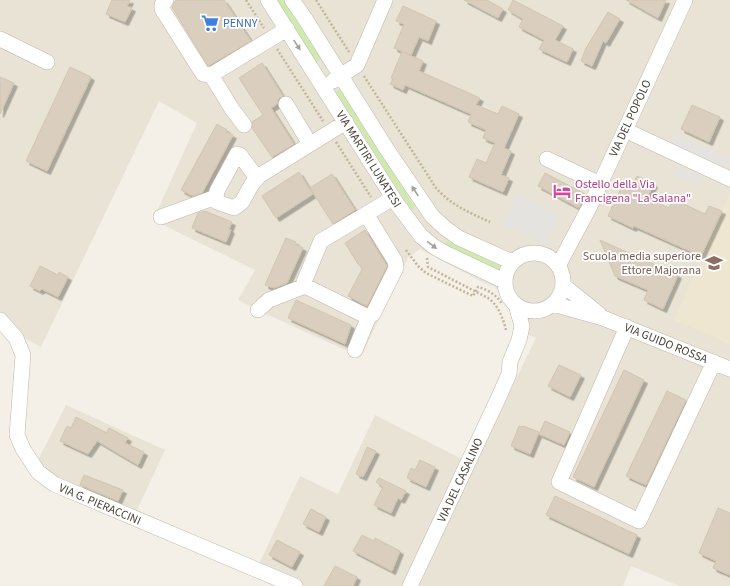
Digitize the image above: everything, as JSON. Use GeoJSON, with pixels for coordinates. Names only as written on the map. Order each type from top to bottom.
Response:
{"type":"FeatureCollection","features":[{"type":"Feature","properties":{"kind":"street","name":"VIA MARTIRI LUNATESI"},"geometry":{"type":"LineString","coordinates":[[268,0],[393,198],[415,229],[433,246],[504,281]]}},
{"type":"Feature","properties":{"kind":"street","name":"VIA MARTIRI LUNATESI"},"geometry":{"type":"LineString","coordinates":[[292,0],[386,148],[432,216],[459,238],[512,262]]}},
{"type":"Feature","properties":{"kind":"street"},"geometry":{"type":"LineString","coordinates":[[324,87],[357,65],[385,0]]}},
{"type":"Feature","properties":{"kind":"street","name":"VIA DEL POPOLO"},"geometry":{"type":"LineString","coordinates":[[558,266],[600,184],[685,0]]}},
{"type":"Feature","properties":{"kind":"street"},"geometry":{"type":"LineString","coordinates":[[161,2],[162,9],[203,74],[211,75],[287,29]]}},
{"type":"Feature","properties":{"kind":"street"},"geometry":{"type":"LineString","coordinates":[[0,39],[47,62]]}},
{"type":"Feature","properties":{"kind":"street"},"geometry":{"type":"LineString","coordinates":[[211,75],[232,109],[244,125]]}},
{"type":"Feature","properties":{"kind":"street"},"geometry":{"type":"LineString","coordinates":[[286,104],[310,144]]}},
{"type":"Feature","properties":{"kind":"street"},"geometry":{"type":"LineString","coordinates":[[257,178],[240,155],[237,154],[217,191],[217,202],[234,208],[242,202],[257,178],[346,122]]}},
{"type":"Feature","properties":{"kind":"street"},"geometry":{"type":"LineString","coordinates":[[625,130],[730,179]]}},
{"type":"Feature","properties":{"kind":"street"},"geometry":{"type":"LineString","coordinates":[[547,159],[600,184]]}},
{"type":"Feature","properties":{"kind":"street"},"geometry":{"type":"LineString","coordinates":[[161,217],[216,197]]}},
{"type":"Feature","properties":{"kind":"street"},"geometry":{"type":"LineString","coordinates":[[305,286],[304,282],[321,240],[393,198]]}},
{"type":"Feature","properties":{"kind":"street"},"geometry":{"type":"LineString","coordinates":[[366,214],[395,261],[396,268],[373,314],[366,319]]}},
{"type":"Feature","properties":{"kind":"street"},"geometry":{"type":"LineString","coordinates":[[415,229],[432,216]]}},
{"type":"Feature","properties":{"kind":"street","name":"VIA DEL POPOLO"},"geometry":{"type":"LineString","coordinates":[[539,253],[555,250],[575,235]]}},
{"type":"Feature","properties":{"kind":"street"},"geometry":{"type":"LineString","coordinates":[[532,252],[539,253],[553,260],[558,266],[561,272],[563,285],[561,292],[553,304],[541,310],[534,311],[511,307],[504,281],[505,274],[512,262],[524,254],[532,252]]}},
{"type":"Feature","properties":{"kind":"street","name":"VIA GUIDO ROSSA"},"geometry":{"type":"LineString","coordinates":[[563,285],[603,318]]}},
{"type":"Feature","properties":{"kind":"street"},"geometry":{"type":"LineString","coordinates":[[258,310],[269,300],[305,286],[366,316],[367,321],[355,350]]}},
{"type":"Feature","properties":{"kind":"street","name":"VIA GUIDO ROSSA"},"geometry":{"type":"LineString","coordinates":[[553,304],[603,318],[730,369]]}},
{"type":"Feature","properties":{"kind":"street","name":"VIA DEL CASALINO"},"geometry":{"type":"LineString","coordinates":[[509,374],[510,362],[519,340],[522,326],[511,307]]}},
{"type":"Feature","properties":{"kind":"street","name":"VIA DEL CASALINO"},"geometry":{"type":"LineString","coordinates":[[410,586],[509,374],[517,364],[523,351],[533,322],[534,311]]}},
{"type":"Feature","properties":{"kind":"street","name":"VIA G. PIERACCINI"},"geometry":{"type":"LineString","coordinates":[[0,320],[16,338],[24,355],[17,435],[23,449],[38,472],[54,484],[295,586]]}},
{"type":"Feature","properties":{"kind":"street"},"geometry":{"type":"LineString","coordinates":[[627,327],[558,482],[639,521],[714,362]]}},
{"type":"Feature","properties":{"kind":"path"},"geometry":{"type":"LineString","coordinates":[[316,0],[436,188],[443,196],[455,205],[490,222]]}},
{"type":"Feature","properties":{"kind":"path"},"geometry":{"type":"LineString","coordinates":[[433,246],[427,255],[426,261],[428,267],[488,298],[496,306],[504,321],[506,337]]}},
{"type":"Feature","properties":{"kind":"path"},"geometry":{"type":"LineString","coordinates":[[404,247],[418,266],[426,272],[474,296],[478,287],[493,294],[511,307]]}},
{"type":"Feature","properties":{"kind":"shaded area"},"geometry":{"type":"Polygon","coordinates":[[[0,0],[730,0],[730,586],[679,586],[631,566],[623,586],[281,586],[33,470],[66,405],[165,450],[137,510],[259,564],[300,476],[338,494],[375,415],[474,465],[536,338],[514,329],[515,318],[495,287],[482,282],[420,249],[408,258],[361,357],[238,300],[255,270],[153,220],[197,123],[159,101],[41,347],[0,325],[0,0]]]}},
{"type":"Feature","properties":{"kind":"shaded area"},"geometry":{"type":"Polygon","coordinates":[[[675,134],[730,159],[726,168],[671,143],[675,134]]]}},
{"type":"Feature","properties":{"kind":"shaded area"},"geometry":{"type":"Polygon","coordinates":[[[677,165],[704,177],[700,186],[673,174],[677,165]]]}},
{"type":"Feature","properties":{"kind":"shaded area","name":"Scuola media superiore Ettore Majorana"},"geometry":{"type":"Polygon","coordinates":[[[730,192],[730,344],[674,320],[730,192]]]}},
{"type":"Feature","properties":{"kind":"shaded area"},"geometry":{"type":"Polygon","coordinates":[[[517,195],[560,215],[546,245],[503,225],[517,195]]]}},
{"type":"Feature","properties":{"kind":"green space"},"geometry":{"type":"Polygon","coordinates":[[[277,0],[283,0],[321,59],[316,62],[277,0]]]}},
{"type":"Feature","properties":{"kind":"green space"},"geometry":{"type":"Polygon","coordinates":[[[340,89],[415,207],[411,210],[336,92],[340,89]]]}},
{"type":"Feature","properties":{"kind":"green space"},"geometry":{"type":"Polygon","coordinates":[[[447,241],[503,267],[501,271],[445,245],[447,241]]]}},
{"type":"Feature","properties":{"kind":"building"},"geometry":{"type":"Polygon","coordinates":[[[112,0],[130,0],[127,6],[132,8],[125,22],[106,14],[112,0]]]}},
{"type":"Feature","properties":{"kind":"building","name":"PENNY"},"geometry":{"type":"Polygon","coordinates":[[[176,0],[224,0],[251,41],[208,66],[172,7],[176,0]]]}},
{"type":"Feature","properties":{"kind":"building"},"geometry":{"type":"Polygon","coordinates":[[[464,0],[487,0],[503,9],[498,18],[464,0]]]}},
{"type":"Feature","properties":{"kind":"building"},"geometry":{"type":"Polygon","coordinates":[[[513,0],[563,26],[555,40],[573,49],[567,62],[539,49],[544,40],[519,27],[523,19],[508,10],[513,0]]]}},
{"type":"Feature","properties":{"kind":"building"},"geometry":{"type":"Polygon","coordinates":[[[626,0],[666,0],[658,18],[626,0]]]}},
{"type":"Feature","properties":{"kind":"building"},"geometry":{"type":"Polygon","coordinates":[[[403,6],[436,21],[428,41],[419,37],[411,55],[394,48],[404,24],[396,21],[403,6]]]}},
{"type":"Feature","properties":{"kind":"building"},"geometry":{"type":"Polygon","coordinates":[[[608,12],[620,19],[606,43],[603,41],[592,66],[581,61],[586,48],[608,12]]]}},
{"type":"Feature","properties":{"kind":"building"},"geometry":{"type":"Polygon","coordinates":[[[402,52],[423,61],[419,71],[480,98],[476,105],[498,114],[502,106],[519,114],[504,148],[511,151],[501,175],[509,178],[503,192],[469,177],[477,159],[486,163],[495,143],[483,138],[486,130],[468,122],[471,114],[405,85],[403,90],[390,84],[402,52]]]}},
{"type":"Feature","properties":{"kind":"building"},"geometry":{"type":"Polygon","coordinates":[[[262,63],[283,96],[278,99],[277,104],[271,108],[294,144],[272,157],[252,128],[252,122],[263,115],[239,78],[262,63]]]}},
{"type":"Feature","properties":{"kind":"building"},"geometry":{"type":"Polygon","coordinates":[[[70,67],[91,77],[47,171],[26,161],[70,67]]]}},
{"type":"Feature","properties":{"kind":"building"},"geometry":{"type":"Polygon","coordinates":[[[0,77],[14,83],[0,114],[0,77]]]}},
{"type":"Feature","properties":{"kind":"building"},"geometry":{"type":"Polygon","coordinates":[[[692,105],[720,117],[709,142],[681,129],[692,105]]]}},
{"type":"Feature","properties":{"kind":"building"},"geometry":{"type":"Polygon","coordinates":[[[217,124],[227,130],[226,132],[233,135],[202,193],[193,196],[181,190],[217,124]]]}},
{"type":"Feature","properties":{"kind":"building"},"geometry":{"type":"Polygon","coordinates":[[[299,172],[313,194],[276,218],[262,196],[299,172]]]}},
{"type":"Feature","properties":{"kind":"building"},"geometry":{"type":"Polygon","coordinates":[[[545,173],[585,194],[579,208],[538,186],[545,173]]]}},
{"type":"Feature","properties":{"kind":"building"},"geometry":{"type":"Polygon","coordinates":[[[332,174],[355,210],[333,224],[310,188],[332,174]]]}},
{"type":"Feature","properties":{"kind":"building"},"geometry":{"type":"Polygon","coordinates":[[[637,176],[654,184],[647,198],[669,208],[673,199],[705,214],[709,206],[722,211],[701,256],[608,216],[624,182],[632,186],[637,176]]]}},
{"type":"Feature","properties":{"kind":"building"},"geometry":{"type":"Polygon","coordinates":[[[205,211],[232,222],[229,229],[231,230],[226,242],[192,228],[198,213],[205,211]]]}},
{"type":"Feature","properties":{"kind":"building"},"geometry":{"type":"Polygon","coordinates":[[[365,230],[387,266],[367,306],[348,296],[362,270],[362,267],[358,264],[345,243],[365,230]]]}},
{"type":"Feature","properties":{"kind":"building"},"geometry":{"type":"Polygon","coordinates":[[[286,238],[296,242],[295,244],[303,248],[287,283],[274,288],[265,285],[286,238]]]}},
{"type":"Feature","properties":{"kind":"building"},"geometry":{"type":"Polygon","coordinates":[[[600,240],[678,275],[663,309],[644,300],[648,290],[615,276],[600,240]]]}},
{"type":"Feature","properties":{"kind":"building"},"geometry":{"type":"Polygon","coordinates":[[[40,266],[58,275],[59,272],[68,277],[58,297],[42,289],[40,291],[30,286],[40,266]]]}},
{"type":"Feature","properties":{"kind":"building"},"geometry":{"type":"Polygon","coordinates":[[[296,300],[351,325],[345,344],[288,318],[296,300]]]}},
{"type":"Feature","properties":{"kind":"building"},"geometry":{"type":"Polygon","coordinates":[[[559,365],[581,375],[570,397],[548,386],[559,365]]]}},
{"type":"Feature","properties":{"kind":"building"},"geometry":{"type":"Polygon","coordinates":[[[624,370],[644,380],[594,487],[573,477],[624,370]]]}},
{"type":"Feature","properties":{"kind":"building"},"geometry":{"type":"Polygon","coordinates":[[[667,391],[686,400],[646,485],[626,476],[667,391]]]}},
{"type":"Feature","properties":{"kind":"building"},"geometry":{"type":"Polygon","coordinates":[[[76,417],[107,433],[109,428],[128,438],[125,443],[144,452],[138,465],[97,441],[88,454],[60,441],[67,426],[71,428],[76,417]]]}},
{"type":"Feature","properties":{"kind":"building"},"geometry":{"type":"Polygon","coordinates":[[[545,421],[570,432],[564,445],[539,434],[545,421]]]}},
{"type":"Feature","properties":{"kind":"building"},"geometry":{"type":"Polygon","coordinates":[[[519,426],[539,432],[530,454],[511,446],[519,426]]]}},
{"type":"Feature","properties":{"kind":"building"},"geometry":{"type":"Polygon","coordinates":[[[367,447],[376,451],[363,477],[356,474],[367,447]]]}},
{"type":"Feature","properties":{"kind":"building"},"geometry":{"type":"Polygon","coordinates":[[[420,460],[435,467],[426,487],[407,478],[411,468],[415,470],[420,460]]]}},
{"type":"Feature","properties":{"kind":"building"},"geometry":{"type":"Polygon","coordinates":[[[84,475],[123,490],[118,501],[80,485],[84,475]]]}},
{"type":"Feature","properties":{"kind":"building"},"geometry":{"type":"Polygon","coordinates":[[[379,478],[406,491],[401,500],[398,498],[391,513],[374,505],[383,487],[376,482],[379,478]]]}},
{"type":"Feature","properties":{"kind":"building"},"geometry":{"type":"Polygon","coordinates":[[[555,496],[637,535],[629,554],[546,515],[555,496]]]}},
{"type":"Feature","properties":{"kind":"building"},"geometry":{"type":"Polygon","coordinates":[[[718,508],[730,513],[730,575],[713,568],[716,561],[699,553],[718,508]]]}},
{"type":"Feature","properties":{"kind":"building"},"geometry":{"type":"Polygon","coordinates":[[[311,509],[326,517],[319,532],[303,524],[311,509]]]}},
{"type":"Feature","properties":{"kind":"building"},"geometry":{"type":"Polygon","coordinates":[[[362,535],[374,541],[375,538],[400,551],[392,571],[353,551],[362,535]]]}},
{"type":"Feature","properties":{"kind":"building"},"geometry":{"type":"Polygon","coordinates":[[[277,540],[300,552],[292,567],[269,555],[277,540]]]}},
{"type":"Feature","properties":{"kind":"building"},"geometry":{"type":"Polygon","coordinates":[[[335,566],[357,577],[353,586],[324,586],[335,566]]]}},
{"type":"Feature","properties":{"kind":"place","name":"PENNY"},"geometry":{"type":"Point","coordinates":[210,23]}},
{"type":"Feature","properties":{"kind":"place","name":"Ostello della Via Francigena \"La Salana\""},"geometry":{"type":"Point","coordinates":[562,191]}},
{"type":"Feature","properties":{"kind":"place","name":"Scuola media superiore Ettore Majorana"},"geometry":{"type":"Point","coordinates":[714,263]}}]}
